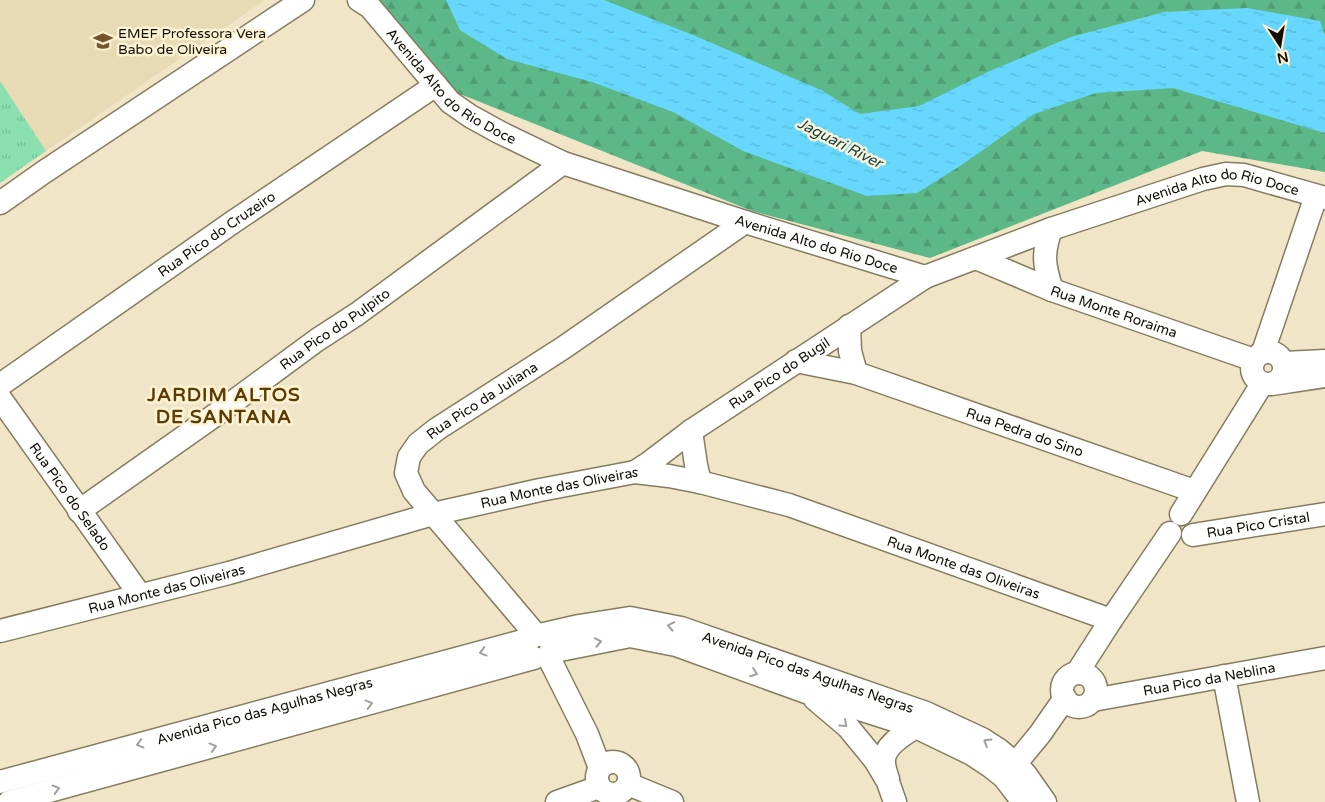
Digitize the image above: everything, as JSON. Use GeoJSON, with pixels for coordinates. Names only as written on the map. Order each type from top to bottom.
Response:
{"type":"FeatureCollection","features":[{"type":"Feature","properties":{"kind":"street"},"geometry":{"type":"LineString","coordinates":[[0,203],[303,0]]}},
{"type":"Feature","properties":{"kind":"street","name":"Avenida Alto do Rio Doce"},"geometry":{"type":"LineString","coordinates":[[359,0],[370,7],[450,102],[499,132],[563,162],[745,222],[925,277],[1051,230],[1203,178],[1226,174],[1244,175],[1321,197]]}},
{"type":"Feature","properties":{"kind":"street","name":"Rua Pico do Cruzeiro"},"geometry":{"type":"LineString","coordinates":[[0,385],[233,222],[436,85]]}},
{"type":"Feature","properties":{"kind":"street","name":"Rua Pico do Pulpito"},"geometry":{"type":"LineString","coordinates":[[79,511],[218,413],[317,340],[358,314],[563,162]]}},
{"type":"Feature","properties":{"kind":"street"},"geometry":{"type":"LineString","coordinates":[[1321,197],[1258,356],[1251,369],[1258,382],[1267,384],[1325,376]]}},
{"type":"Feature","properties":{"kind":"street","name":"Rua Pico da Juliana"},"geometry":{"type":"LineString","coordinates":[[672,802],[609,787],[587,734],[540,646],[414,491],[406,473],[409,457],[418,444],[563,348],[745,222]]}},
{"type":"Feature","properties":{"kind":"street"},"geometry":{"type":"LineString","coordinates":[[1051,230],[1046,244],[1045,257],[1046,271],[1052,290]]}},
{"type":"Feature","properties":{"kind":"street","name":"Rua Monte Roraima"},"geometry":{"type":"LineString","coordinates":[[976,258],[1052,290],[1258,356]]}},
{"type":"Feature","properties":{"kind":"street","name":"Rua Pico do Bugil"},"geometry":{"type":"LineString","coordinates":[[635,472],[691,431],[796,360],[925,277]]}},
{"type":"Feature","properties":{"kind":"street"},"geometry":{"type":"LineString","coordinates":[[848,326],[850,351],[856,374]]}},
{"type":"Feature","properties":{"kind":"street"},"geometry":{"type":"LineString","coordinates":[[1010,771],[1040,734],[1096,689],[1095,684],[1088,676],[1077,673],[1194,491],[1267,384],[1281,378],[1284,363],[1279,356],[1272,352],[1258,356]]}},
{"type":"Feature","properties":{"kind":"street","name":"Rua Pedra do Sino"},"geometry":{"type":"LineString","coordinates":[[796,360],[856,374],[1194,491]]}},
{"type":"Feature","properties":{"kind":"street"},"geometry":{"type":"LineString","coordinates":[[1284,363],[1325,362]]}},
{"type":"Feature","properties":{"kind":"street","name":"Rua Pico do Selado"},"geometry":{"type":"LineString","coordinates":[[0,398],[140,596]]}},
{"type":"Feature","properties":{"kind":"street"},"geometry":{"type":"LineString","coordinates":[[691,431],[700,482]]}},
{"type":"Feature","properties":{"kind":"street","name":"Rua Monte das Oliveiras"},"geometry":{"type":"LineString","coordinates":[[0,631],[229,573],[432,514],[540,490],[635,472],[700,482],[790,505],[1111,620]]}},
{"type":"Feature","properties":{"kind":"street","name":"Rua Pico Cristal"},"geometry":{"type":"LineString","coordinates":[[1175,523],[1176,539],[1185,540],[1193,536],[1325,514]]}},
{"type":"Feature","properties":{"kind":"street","name":"Avenida Pico das Agulhas Negras"},"geometry":{"type":"LineString","coordinates":[[9,802],[540,646],[579,626],[630,618],[681,628],[926,713],[982,739],[999,750],[1023,802]]}},
{"type":"Feature","properties":{"kind":"street","name":"Avenida Pico das Agulhas Negras"},"geometry":{"type":"LineString","coordinates":[[0,782],[540,646],[630,636],[676,645],[806,692],[916,727],[1010,771],[1026,775],[1045,802]]}},
{"type":"Feature","properties":{"kind":"street","name":"Rua Pico da Neblina"},"geometry":{"type":"LineString","coordinates":[[1079,702],[1325,658]]}},
{"type":"Feature","properties":{"kind":"street"},"geometry":{"type":"LineString","coordinates":[[1224,676],[1248,802]]}},
{"type":"Feature","properties":{"kind":"street"},"geometry":{"type":"LineString","coordinates":[[806,692],[848,727],[875,760],[892,792]]}},
{"type":"Feature","properties":{"kind":"street"},"geometry":{"type":"LineString","coordinates":[[892,792],[884,760],[890,746],[902,735],[916,727]]}},
{"type":"Feature","properties":{"kind":"street"},"geometry":{"type":"LineString","coordinates":[[557,802],[609,787]]}},
{"type":"Feature","properties":{"kind":"shaded area","name":"EMEF Professora Vera Babo de Oliveira"},"geometry":{"type":"Polygon","coordinates":[[[0,0],[265,0],[46,151],[0,81],[0,0]]]}},
{"type":"Feature","properties":{"kind":"green space"},"geometry":{"type":"Polygon","coordinates":[[[380,0],[1325,0],[1325,172],[1202,151],[930,258],[752,211],[455,92],[380,0]]]}},
{"type":"Feature","properties":{"kind":"green space"},"geometry":{"type":"Polygon","coordinates":[[[0,81],[46,151],[0,183],[0,81]]]}},
{"type":"Feature","properties":{"kind":"water","name":"Jaguari River"},"geometry":{"type":"Polygon","coordinates":[[[446,0],[604,0],[693,35],[821,90],[860,114],[919,106],[992,70],[1071,37],[1164,12],[1247,8],[1320,21],[1325,35],[1325,133],[1173,88],[1096,93],[1034,114],[960,166],[917,193],[867,196],[743,151],[673,112],[592,82],[507,59],[460,30],[446,0]]]}},
{"type":"Feature","properties":{"kind":"place","name":"EMEF Professora Vera Babo de Oliveira"},"geometry":{"type":"Point","coordinates":[103,41]}},
{"type":"Feature","properties":{"kind":"district","name":"JARDIM ALTOS DE SANTANA"},"geometry":{"type":"Point","coordinates":[224,406]}}]}
